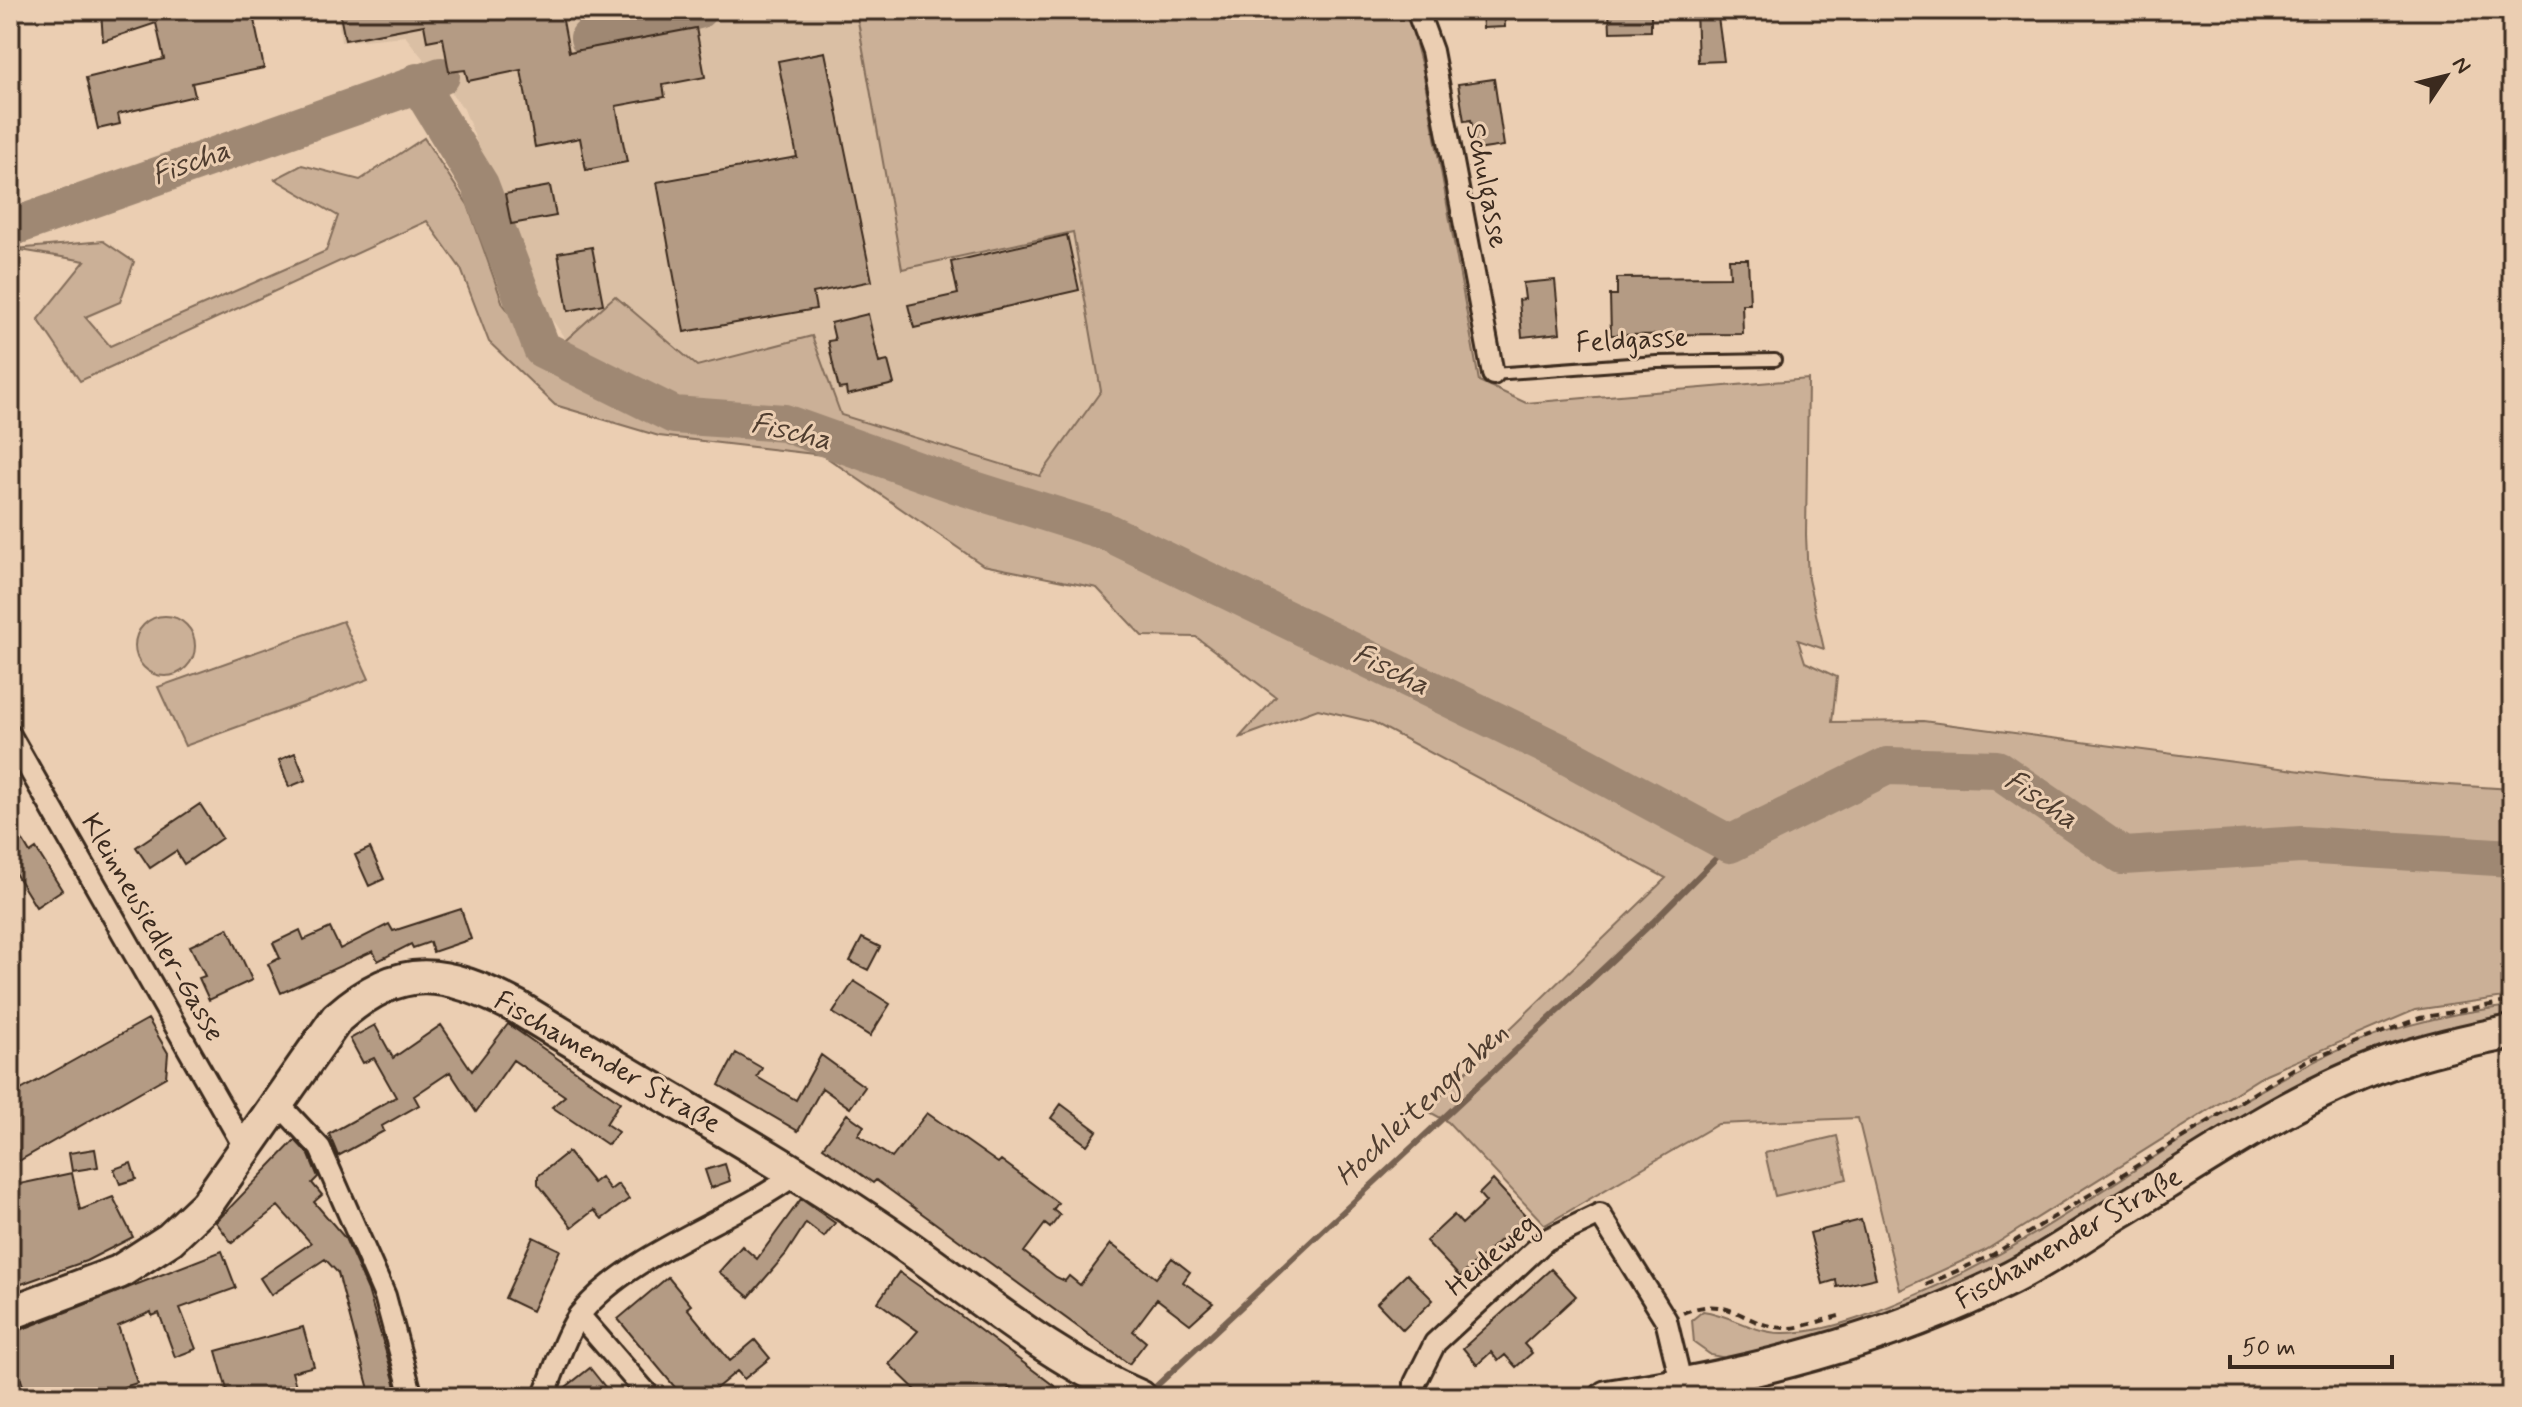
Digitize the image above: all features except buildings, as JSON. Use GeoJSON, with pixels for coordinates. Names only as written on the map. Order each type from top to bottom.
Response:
{"type":"FeatureCollection","features":[{"type":"Feature","properties":{"kind":"main road","name":"Fischamender Straße"},"geometry":{"type":"LineString","coordinates":[[10,1313],[119,1272],[170,1239],[206,1205],[337,1018],[365,993],[394,981],[434,976],[476,986],[517,1007],[878,1226],[1046,1348],[1091,1376],[1133,1394]]}},
{"type":"Feature","properties":{"kind":"main road","name":"Fischamender Straße"},"geometry":{"type":"LineString","coordinates":[[1607,1397],[1682,1386],[1850,1346],[1939,1313],[2015,1276],[2252,1130],[2329,1090],[2386,1064],[2449,1044],[2512,1032]]}},
{"type":"Feature","properties":{"kind":"street","name":"Schulgasse"},"geometry":{"type":"LineString","coordinates":[[1417,10],[1432,51],[1493,374]]}},
{"type":"Feature","properties":{"kind":"street","name":"Kleinneusiedler-Gasse"},"geometry":{"type":"LineString","coordinates":[[10,735],[246,1150]]}},
{"type":"Feature","properties":{"kind":"street"},"geometry":{"type":"LineString","coordinates":[[277,1102],[320,1148],[385,1296],[412,1397]]}},
{"type":"Feature","properties":{"kind":"street"},"geometry":{"type":"LineString","coordinates":[[543,1397],[579,1315],[616,1278],[764,1198],[796,1174]]}},
{"type":"Feature","properties":{"kind":"street","name":"Heideweg"},"geometry":{"type":"LineString","coordinates":[[1415,1397],[1415,1383],[1435,1343],[1546,1240],[1600,1214],[1666,1320],[1682,1386]]}},
{"type":"Feature","properties":{"kind":"street"},"geometry":{"type":"LineString","coordinates":[[579,1315],[650,1397]]}},
{"type":"Feature","properties":{"kind":"lane","name":"Feldgasse"},"geometry":{"type":"LineString","coordinates":[[1493,374],[1657,362],[1775,360]]}},
{"type":"Feature","properties":{"kind":"path"},"geometry":{"type":"LineString","coordinates":[[1915,1289],[1994,1254],[2306,1061],[2420,1018],[2512,1001]]}},
{"type":"Feature","properties":{"kind":"path"},"geometry":{"type":"LineString","coordinates":[[1666,1320],[1696,1308],[1723,1306],[1756,1322],[1785,1329],[1846,1314]]}},
{"type":"Feature","properties":{"kind":"shaded area"},"geometry":{"type":"Polygon","coordinates":[[[337,10],[856,10],[873,99],[1072,232],[1102,391],[1040,476],[841,415],[812,336],[697,366],[615,296],[566,340],[537,298],[464,109],[405,36],[341,42],[337,10]]]}},
{"type":"Feature","properties":{"kind":"shaded area"},"geometry":{"type":"Polygon","coordinates":[[[856,10],[1407,10],[1423,71],[1479,381],[1526,403],[1808,379],[1808,579],[1824,649],[1798,640],[1805,662],[1837,677],[1832,722],[1923,721],[2370,780],[2512,789],[2512,996],[2415,1010],[2266,1074],[1986,1250],[1900,1290],[1858,1118],[1718,1124],[1545,1225],[1448,1122],[1426,1110],[1666,878],[1373,722],[1318,709],[1239,738],[1276,697],[1196,637],[1142,636],[1097,588],[983,565],[823,455],[659,436],[555,405],[489,342],[461,269],[427,221],[80,381],[38,319],[85,261],[15,249],[103,241],[134,262],[120,302],[85,317],[110,346],[326,251],[338,216],[275,179],[302,165],[360,180],[424,138],[468,205],[503,304],[551,365],[566,340],[615,296],[697,366],[812,336],[841,415],[1040,476],[1101,391],[1073,232],[902,269],[856,10]]]}},
{"type":"Feature","properties":{"kind":"shaded area"},"geometry":{"type":"Polygon","coordinates":[[[165,616],[177,618],[186,625],[193,634],[193,658],[186,667],[177,674],[165,676],[153,674],[144,667],[137,658],[135,646],[137,634],[144,625],[153,618],[165,616]]]}},
{"type":"Feature","properties":{"kind":"shaded area"},"geometry":{"type":"Polygon","coordinates":[[[343,621],[369,679],[185,746],[158,687],[343,621]]]}},
{"type":"Feature","properties":{"kind":"shaded area"},"geometry":{"type":"Polygon","coordinates":[[[2512,1006],[2512,1020],[2474,1028],[2056,1238],[1940,1300],[1808,1341],[1726,1358],[1711,1355],[1694,1343],[1692,1320],[1703,1311],[1763,1331],[1784,1333],[1838,1325],[1890,1306],[1974,1268],[2023,1241],[2212,1120],[2309,1064],[2382,1033],[2460,1014],[2512,1006]]]}},
{"type":"Feature","properties":{"kind":"shaded area"},"geometry":{"type":"Polygon","coordinates":[[[1837,1136],[1847,1179],[1775,1196],[1765,1153],[1837,1136]]]}},
{"type":"Feature","properties":{"kind":"waterway","name":"Fischa"},"geometry":{"type":"LineString","coordinates":[[589,38],[698,10]]}},
{"type":"Feature","properties":{"kind":"waterway","name":"Fischa"},"geometry":{"type":"LineString","coordinates":[[10,228],[441,76]]}},
{"type":"Feature","properties":{"kind":"waterway","name":"Fischa"},"geometry":{"type":"LineString","coordinates":[[417,82],[480,185],[542,349],[674,415],[784,423],[955,484],[1105,531],[1560,752],[1730,844],[1887,766],[1997,769],[2123,856],[2301,845],[2512,858]]}},
{"type":"Feature","properties":{"kind":"waterway","name":"Hochleitengraben"},"geometry":{"type":"LineString","coordinates":[[1150,1392],[1653,922],[1730,844]]}}]}
